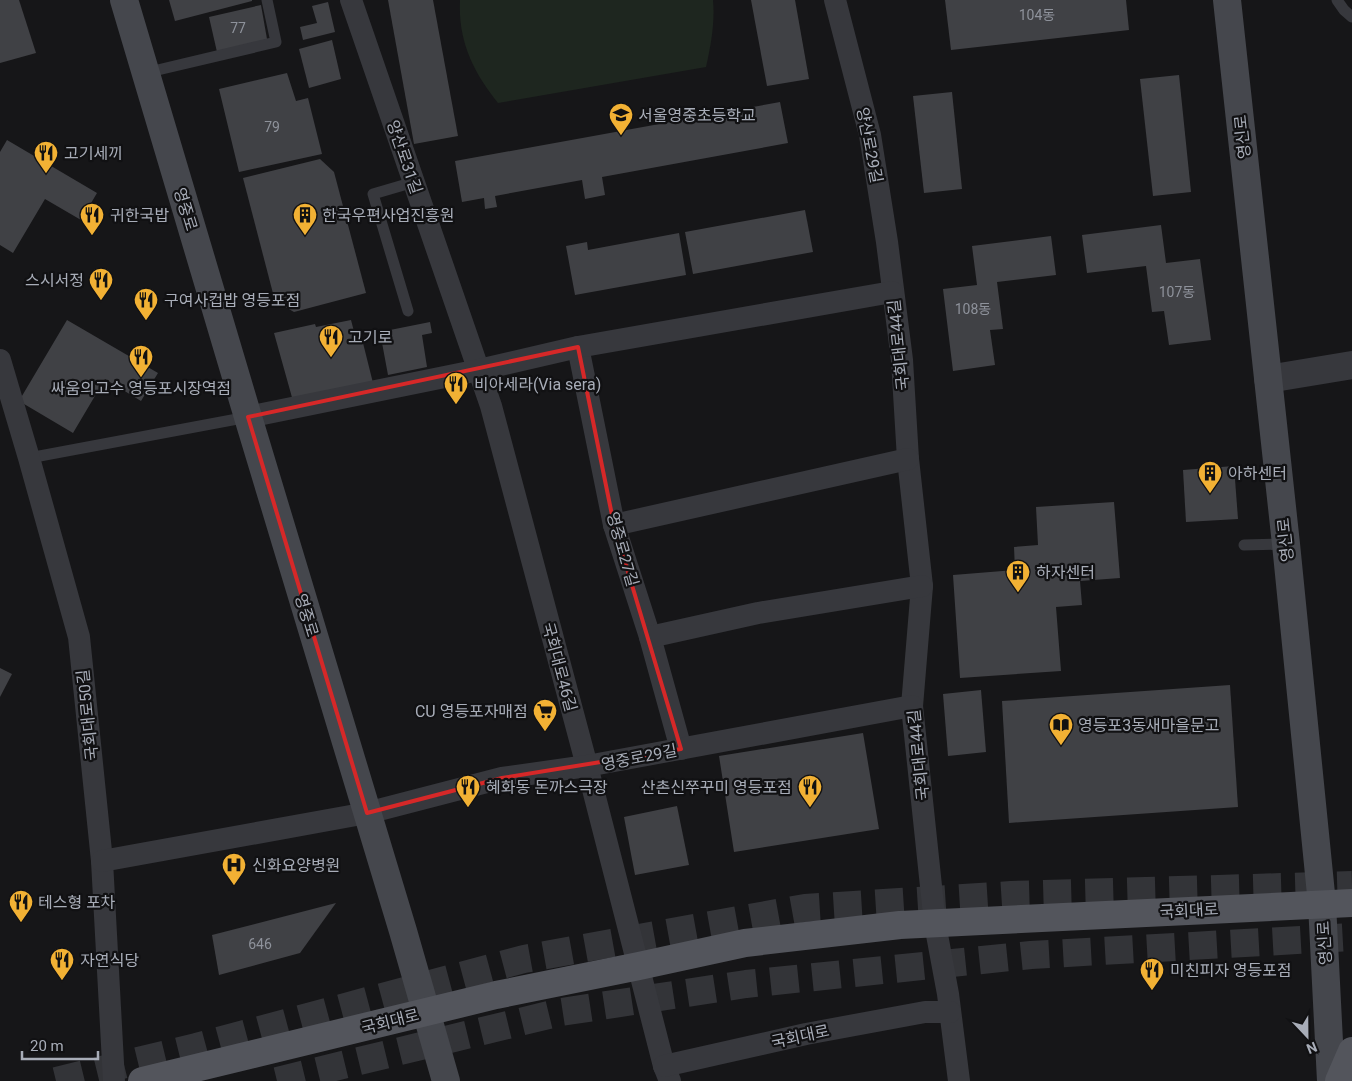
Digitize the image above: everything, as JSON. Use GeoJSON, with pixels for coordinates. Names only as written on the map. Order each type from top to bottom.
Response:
{"type":"FeatureCollection","features":[{"type":"Feature","properties":{"kind":"main road","name":"영중로"},"geometry":{"type":"LineString","coordinates":[[124,0],[446,1081]]}},
{"type":"Feature","properties":{"kind":"main road","name":"영신로"},"geometry":{"type":"LineString","coordinates":[[1227,0],[1286,544],[1322,904],[1331,1081]]}},
{"type":"Feature","properties":{"kind":"main road","name":"국회대로"},"geometry":{"type":"LineString","coordinates":[[142,1081],[496,995],[745,942],[900,925],[1352,903]]}},
{"type":"Feature","properties":{"kind":"main road"},"geometry":{"type":"LineString","coordinates":[[1339,1081],[1352,1051]]}},
{"type":"Feature","properties":{"kind":"street","name":"양산로31길"},"geometry":{"type":"LineString","coordinates":[[351,0],[479,370]]}},
{"type":"Feature","properties":{"kind":"street","name":"양산로29길"},"geometry":{"type":"LineString","coordinates":[[835,0],[870,135],[887,242],[892,292]]}},
{"type":"Feature","properties":{"kind":"street"},"geometry":{"type":"LineString","coordinates":[[248,417],[479,370],[578,347],[892,292]]}},
{"type":"Feature","properties":{"kind":"street","name":"국회대로44길"},"geometry":{"type":"LineString","coordinates":[[892,292],[902,360],[908,459],[922,586],[912,706],[936,924]]}},
{"type":"Feature","properties":{"kind":"street","name":"영중로27길"},"geometry":{"type":"LineString","coordinates":[[578,347],[614,525],[650,637],[681,749]]}},
{"type":"Feature","properties":{"kind":"street","name":"국회대로50길"},"geometry":{"type":"LineString","coordinates":[[0,360],[79,637],[102,862],[114,1081]]}},
{"type":"Feature","properties":{"kind":"street"},"geometry":{"type":"LineString","coordinates":[[1268,379],[1352,365]]}},
{"type":"Feature","properties":{"kind":"street","name":"국회대로46길"},"geometry":{"type":"LineString","coordinates":[[479,370],[493,415],[639,966]]}},
{"type":"Feature","properties":{"kind":"street"},"geometry":{"type":"LineString","coordinates":[[614,525],[908,459]]}},
{"type":"Feature","properties":{"kind":"street"},"geometry":{"type":"LineString","coordinates":[[650,637],[758,613],[922,586]]}},
{"type":"Feature","properties":{"kind":"street","name":"영중로29길"},"geometry":{"type":"LineString","coordinates":[[367,813],[502,778],[587,766],[912,706]]}},
{"type":"Feature","properties":{"kind":"street"},"geometry":{"type":"LineString","coordinates":[[102,862],[367,813]]}},
{"type":"Feature","properties":{"kind":"street"},"geometry":{"type":"LineString","coordinates":[[936,924],[948,994],[959,1081]]}},
{"type":"Feature","properties":{"kind":"street","name":"국회대로"},"geometry":{"type":"LineString","coordinates":[[639,966],[667,1073],[806,1034],[926,1012],[950,1012]]}},
{"type":"Feature","properties":{"kind":"lane"},"geometry":{"type":"LineString","coordinates":[[145,73],[276,42],[267,0]]}},
{"type":"Feature","properties":{"kind":"lane"},"geometry":{"type":"LineString","coordinates":[[1337,0],[1352,17]]}},
{"type":"Feature","properties":{"kind":"lane"},"geometry":{"type":"LineString","coordinates":[[408,311],[373,194],[414,182]]}},
{"type":"Feature","properties":{"kind":"lane"},"geometry":{"type":"LineString","coordinates":[[29,458],[248,417]]}},
{"type":"Feature","properties":{"kind":"lane"},"geometry":{"type":"LineString","coordinates":[[1244,545],[1286,544]]}},
{"type":"Feature","properties":{"kind":"highlighted area"},"geometry":{"type":"Polygon","coordinates":[[[578,347],[614,525],[681,749],[502,778],[367,813],[248,417],[578,347]]]}},
{"type":"Feature","properties":{"kind":"shaded area"},"geometry":{"type":"Polygon","coordinates":[[[460,0],[713,0],[712,34],[706,67],[498,103],[481,80],[469,55],[462,29],[460,0]]]}},
{"type":"Feature","properties":{"kind":"building"},"geometry":{"type":"Polygon","coordinates":[[[0,0],[19,0],[36,53],[0,63],[0,0]]]}},
{"type":"Feature","properties":{"kind":"building"},"geometry":{"type":"Polygon","coordinates":[[[169,0],[252,0],[252,1],[175,21],[169,0]]]}},
{"type":"Feature","properties":{"kind":"building"},"geometry":{"type":"Polygon","coordinates":[[[388,0],[433,0],[458,136],[414,144],[388,0]]]}},
{"type":"Feature","properties":{"kind":"building"},"geometry":{"type":"Polygon","coordinates":[[[751,0],[795,0],[809,79],[767,86],[751,0]]]}},
{"type":"Feature","properties":{"kind":"building"},"geometry":{"type":"Polygon","coordinates":[[[945,0],[1126,0],[1129,30],[951,50],[945,0]]]}},
{"type":"Feature","properties":{"kind":"building"},"geometry":{"type":"Polygon","coordinates":[[[328,2],[335,32],[303,40],[300,27],[317,23],[312,6],[328,2]]]}},
{"type":"Feature","properties":{"kind":"building"},"geometry":{"type":"Polygon","coordinates":[[[261,5],[267,39],[217,52],[209,17],[261,5]]]}},
{"type":"Feature","properties":{"kind":"building"},"geometry":{"type":"Polygon","coordinates":[[[332,40],[341,79],[309,88],[299,49],[332,40]]]}},
{"type":"Feature","properties":{"kind":"building"},"geometry":{"type":"Polygon","coordinates":[[[287,73],[296,101],[308,98],[322,154],[239,172],[219,89],[287,73]]]}},
{"type":"Feature","properties":{"kind":"building"},"geometry":{"type":"Polygon","coordinates":[[[1179,75],[1191,192],[1153,196],[1140,79],[1179,75]]]}},
{"type":"Feature","properties":{"kind":"building"},"geometry":{"type":"Polygon","coordinates":[[[952,92],[962,189],[924,193],[913,96],[952,92]]]}},
{"type":"Feature","properties":{"kind":"building"},"geometry":{"type":"Polygon","coordinates":[[[780,102],[788,143],[602,177],[605,195],[585,199],[582,180],[495,196],[497,207],[485,209],[484,198],[462,202],[455,161],[780,102]]]}},
{"type":"Feature","properties":{"kind":"building"},"geometry":{"type":"Polygon","coordinates":[[[7,140],[97,193],[81,220],[45,199],[13,253],[0,245],[0,152],[7,140]]]}},
{"type":"Feature","properties":{"kind":"building","name":"한국우편사업진흥원"},"geometry":{"type":"Polygon","coordinates":[[[320,159],[334,172],[366,293],[294,312],[275,301],[243,178],[320,159]]]}},
{"type":"Feature","properties":{"kind":"building"},"geometry":{"type":"Polygon","coordinates":[[[805,210],[813,252],[693,274],[685,232],[805,210]]]}},
{"type":"Feature","properties":{"kind":"building"},"geometry":{"type":"Polygon","coordinates":[[[1161,225],[1166,263],[1200,259],[1211,340],[1169,345],[1164,311],[1152,312],[1146,266],[1087,273],[1082,235],[1161,225]]]}},
{"type":"Feature","properties":{"kind":"building"},"geometry":{"type":"Polygon","coordinates":[[[679,233],[686,275],[575,295],[566,246],[587,242],[588,250],[679,233]]]}},
{"type":"Feature","properties":{"kind":"building"},"geometry":{"type":"Polygon","coordinates":[[[1051,236],[1056,275],[997,282],[1003,329],[990,330],[995,365],[953,371],[943,289],[977,285],[972,246],[1051,236]]]}},
{"type":"Feature","properties":{"kind":"building"},"geometry":{"type":"Polygon","coordinates":[[[67,320],[158,373],[141,401],[105,379],[73,433],[19,401],[67,320]]]}},
{"type":"Feature","properties":{"kind":"building"},"geometry":{"type":"Polygon","coordinates":[[[351,320],[357,343],[363,343],[373,383],[293,401],[274,333],[315,324],[316,327],[351,320]]]}},
{"type":"Feature","properties":{"kind":"building"},"geometry":{"type":"Polygon","coordinates":[[[430,322],[432,333],[422,335],[427,367],[388,375],[380,332],[430,322]]]}},
{"type":"Feature","properties":{"kind":"building","name":"아하센터"},"geometry":{"type":"Polygon","coordinates":[[[1234,466],[1238,519],[1186,522],[1183,470],[1234,466]]]}},
{"type":"Feature","properties":{"kind":"building","name":"하자센터"},"geometry":{"type":"Polygon","coordinates":[[[1114,502],[1120,578],[1080,581],[1082,605],[1056,607],[1061,671],[960,678],[953,575],[1015,570],[1014,547],[1038,545],[1036,507],[1114,502]]]}},
{"type":"Feature","properties":{"kind":"building"},"geometry":{"type":"Polygon","coordinates":[[[0,668],[12,674],[0,697],[0,668]]]}},
{"type":"Feature","properties":{"kind":"building"},"geometry":{"type":"Polygon","coordinates":[[[1230,685],[1238,807],[1009,823],[1002,701],[1230,685]]]}},
{"type":"Feature","properties":{"kind":"building"},"geometry":{"type":"Polygon","coordinates":[[[981,690],[986,752],[948,756],[943,694],[981,690]]]}},
{"type":"Feature","properties":{"kind":"building"},"geometry":{"type":"Polygon","coordinates":[[[863,733],[879,829],[734,852],[719,756],[863,733]]]}},
{"type":"Feature","properties":{"kind":"building"},"geometry":{"type":"Polygon","coordinates":[[[677,806],[689,865],[635,875],[624,817],[677,806]]]}},
{"type":"Feature","properties":{"kind":"building"},"geometry":{"type":"Polygon","coordinates":[[[336,903],[300,953],[219,975],[212,935],[336,903]]]}},
{"type":"Feature","properties":{"kind":"tunnel"},"geometry":{"type":"LineString","coordinates":[[56,1081],[196,1047],[524,959],[805,908],[1011,895],[1352,885]]}},
{"type":"Feature","properties":{"kind":"tunnel"},"geometry":{"type":"LineString","coordinates":[[277,1081],[561,1012],[746,984],[1031,955],[1352,937]]}},
{"type":"Feature","properties":{"kind":"place","name":"서울영중초등학교"},"geometry":{"type":"Point","coordinates":[621,136]}},
{"type":"Feature","properties":{"kind":"place","name":"고기세끼"},"geometry":{"type":"Point","coordinates":[46,174]}},
{"type":"Feature","properties":{"kind":"place","name":"귀한국밥"},"geometry":{"type":"Point","coordinates":[92,236]}},
{"type":"Feature","properties":{"kind":"place","name":"한국우편사업진흥원"},"geometry":{"type":"Point","coordinates":[305,236]}},
{"type":"Feature","properties":{"kind":"place","name":"스시서정"},"geometry":{"type":"Point","coordinates":[101,301]}},
{"type":"Feature","properties":{"kind":"place","name":"구여사컵밥 영등포점"},"geometry":{"type":"Point","coordinates":[146,321]}},
{"type":"Feature","properties":{"kind":"place","name":"고기로"},"geometry":{"type":"Point","coordinates":[331,358]}},
{"type":"Feature","properties":{"kind":"place","name":"싸움의고수 영등포시장역점"},"geometry":{"type":"Point","coordinates":[141,378]}},
{"type":"Feature","properties":{"kind":"place","name":"비아세라(Via sera)"},"geometry":{"type":"Point","coordinates":[456,405]}},
{"type":"Feature","properties":{"kind":"place","name":"아하센터"},"geometry":{"type":"Point","coordinates":[1210,494]}},
{"type":"Feature","properties":{"kind":"place","name":"하자센터"},"geometry":{"type":"Point","coordinates":[1018,593]}},
{"type":"Feature","properties":{"kind":"place","name":"CU 영등포자매점"},"geometry":{"type":"Point","coordinates":[545,732]}},
{"type":"Feature","properties":{"kind":"place","name":"영등포3동새마을문고"},"geometry":{"type":"Point","coordinates":[1061,746]}},
{"type":"Feature","properties":{"kind":"place","name":"혜화동 돈까스극장"},"geometry":{"type":"Point","coordinates":[468,808]}},
{"type":"Feature","properties":{"kind":"place","name":"산촌신쭈꾸미 영등포점"},"geometry":{"type":"Point","coordinates":[810,808]}},
{"type":"Feature","properties":{"kind":"place","name":"신화요양병원"},"geometry":{"type":"Point","coordinates":[234,886]}},
{"type":"Feature","properties":{"kind":"place","name":"테스형 포차"},"geometry":{"type":"Point","coordinates":[21,923]}},
{"type":"Feature","properties":{"kind":"place","name":"자연식당"},"geometry":{"type":"Point","coordinates":[62,981]}},
{"type":"Feature","properties":{"kind":"place","name":"미친피자 영등포점"},"geometry":{"type":"Point","coordinates":[1152,991]}}]}
